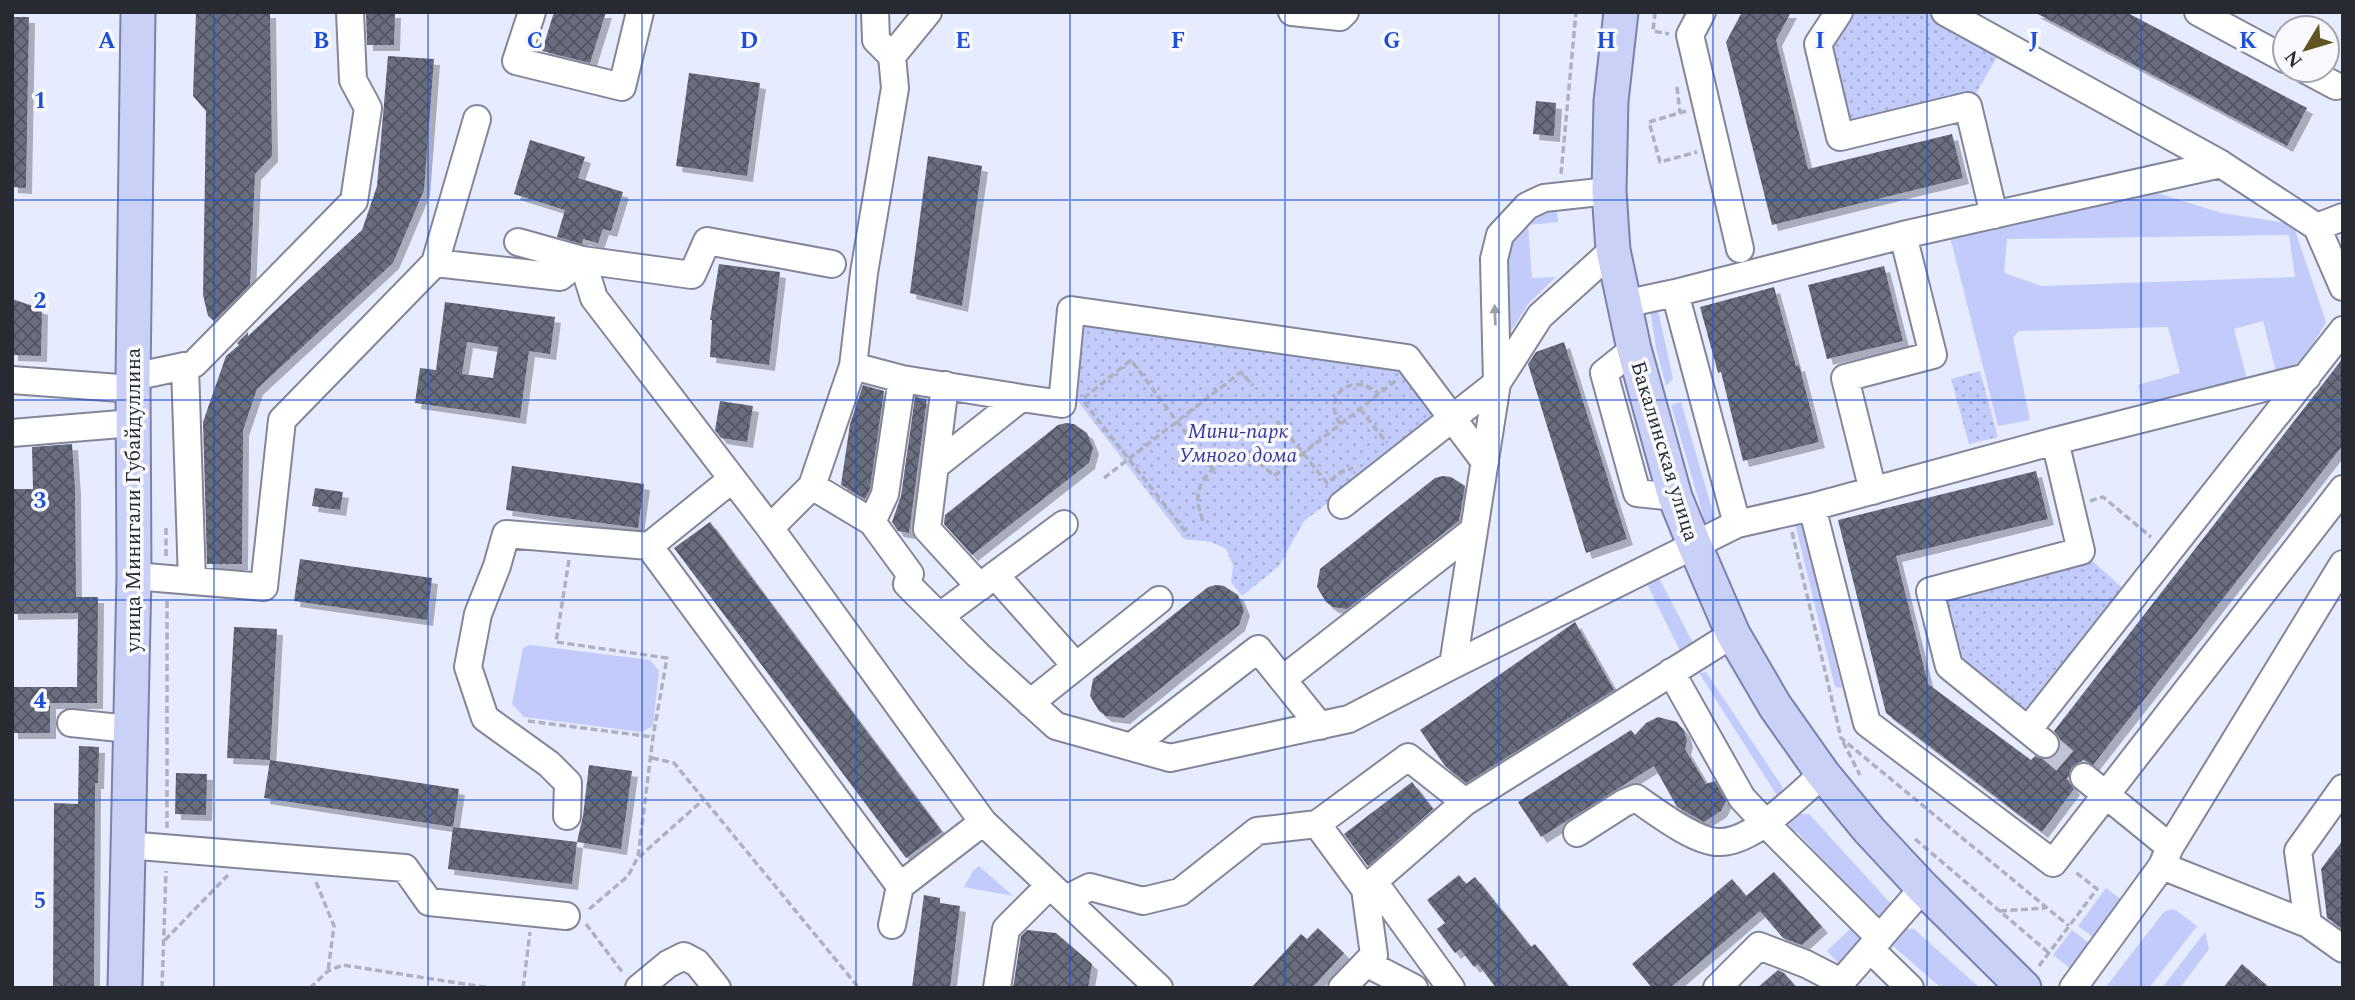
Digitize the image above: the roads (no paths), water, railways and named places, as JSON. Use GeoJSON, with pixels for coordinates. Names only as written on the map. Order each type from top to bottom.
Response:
{"type":"FeatureCollection","features":[{"type":"Feature","properties":{"kind":"main road","name":"улица Минигали Губайдуллина"},"geometry":{"type":"LineString","coordinates":[[125,988],[134,576],[133,383],[138,12]]}},
{"type":"Feature","properties":{"kind":"main road","name":"Бакалинская улица"},"geometry":{"type":"LineString","coordinates":[[1621,12],[1611,101],[1609,191],[1613,250],[1634,349],[1675,497],[1695,546],[1733,634],[1775,706],[1823,774],[1868,830],[1923,888],[2031,978]]}},
{"type":"Feature","properties":{"kind":"street"},"geometry":{"type":"LineString","coordinates":[[12,380],[133,383],[194,364],[354,201],[368,108],[353,80],[351,12]]}},
{"type":"Feature","properties":{"kind":"street"},"geometry":{"type":"LineString","coordinates":[[532,12],[516,61],[622,87],[640,12]]}},
{"type":"Feature","properties":{"kind":"street"},"geometry":{"type":"LineString","coordinates":[[769,528],[812,486],[853,366],[864,273],[895,88],[892,56],[876,40],[875,12]]}},
{"type":"Feature","properties":{"kind":"street"},"geometry":{"type":"LineString","coordinates":[[892,56],[928,12]]}},
{"type":"Feature","properties":{"kind":"street"},"geometry":{"type":"LineString","coordinates":[[1292,12],[1340,17],[1345,12]]}},
{"type":"Feature","properties":{"kind":"street"},"geometry":{"type":"LineString","coordinates":[[1702,12],[1690,35],[1740,249]]}},
{"type":"Feature","properties":{"kind":"street"},"geometry":{"type":"LineString","coordinates":[[1839,12],[1818,44],[1840,137],[1968,106],[1994,215]]}},
{"type":"Feature","properties":{"kind":"street"},"geometry":{"type":"LineString","coordinates":[[1945,12],[2221,164],[2317,227],[2343,287]]}},
{"type":"Feature","properties":{"kind":"street"},"geometry":{"type":"LineString","coordinates":[[2198,12],[2271,51]]}},
{"type":"Feature","properties":{"kind":"street"},"geometry":{"type":"LineString","coordinates":[[2332,84],[2336,86]]}},
{"type":"Feature","properties":{"kind":"street"},"geometry":{"type":"LineString","coordinates":[[134,576],[264,587],[282,420],[435,263],[477,119]]}},
{"type":"Feature","properties":{"kind":"street"},"geometry":{"type":"LineString","coordinates":[[1624,304],[1903,235],[2221,164]]}},
{"type":"Feature","properties":{"kind":"street"},"geometry":{"type":"LineString","coordinates":[[1452,665],[1497,383],[1494,259],[1500,235],[1527,206],[1544,198],[1609,191]]}},
{"type":"Feature","properties":{"kind":"street"},"geometry":{"type":"LineString","coordinates":[[2317,227],[2343,217]]}},
{"type":"Feature","properties":{"kind":"street"},"geometry":{"type":"LineString","coordinates":[[1873,491],[1845,378],[1933,355],[1903,235]]}},
{"type":"Feature","properties":{"kind":"street"},"geometry":{"type":"LineString","coordinates":[[518,242],[582,260],[692,275],[707,242],[832,264]]}},
{"type":"Feature","properties":{"kind":"street"},"geometry":{"type":"LineString","coordinates":[[1342,505],[1497,383],[1542,326],[1613,250]]}},
{"type":"Feature","properties":{"kind":"street"},"geometry":{"type":"LineString","coordinates":[[435,263],[560,277],[582,260]]}},
{"type":"Feature","properties":{"kind":"street"},"geometry":{"type":"LineString","coordinates":[[582,260],[594,298],[769,528],[983,822],[1159,988]]}},
{"type":"Feature","properties":{"kind":"street"},"geometry":{"type":"LineString","coordinates":[[1675,293],[1737,524]]}},
{"type":"Feature","properties":{"kind":"street"},"geometry":{"type":"LineString","coordinates":[[853,366],[902,379],[1062,404],[1071,310],[1407,358],[1485,462]]}},
{"type":"Feature","properties":{"kind":"street"},"geometry":{"type":"LineString","coordinates":[[2055,441],[2081,551],[1930,592],[1949,666],[2036,737],[2169,552],[2343,330]]}},
{"type":"Feature","properties":{"kind":"street"},"geometry":{"type":"LineString","coordinates":[[179,580],[185,366]]}},
{"type":"Feature","properties":{"kind":"street"},"geometry":{"type":"LineString","coordinates":[[812,486],[872,522],[910,574],[907,584],[1056,726],[1170,758],[1349,719],[1737,524],[2306,377]]}},
{"type":"Feature","properties":{"kind":"street"},"geometry":{"type":"LineString","coordinates":[[872,522],[885,494],[902,379]]}},
{"type":"Feature","properties":{"kind":"street"},"geometry":{"type":"LineString","coordinates":[[945,385],[927,529],[987,581],[1076,666]]}},
{"type":"Feature","properties":{"kind":"street"},"geometry":{"type":"LineString","coordinates":[[935,466],[1021,398]]}},
{"type":"Feature","properties":{"kind":"street"},"geometry":{"type":"LineString","coordinates":[[12,433],[133,423]]}},
{"type":"Feature","properties":{"kind":"street"},"geometry":{"type":"LineString","coordinates":[[567,816],[568,783],[549,764],[485,718],[468,667],[478,614],[498,566],[506,534],[649,547],[731,480]]}},
{"type":"Feature","properties":{"kind":"street"},"geometry":{"type":"LineString","coordinates":[[1812,506],[1867,723],[2053,863],[2343,489]]}},
{"type":"Feature","properties":{"kind":"street"},"geometry":{"type":"LineString","coordinates":[[940,617],[1064,524]]}},
{"type":"Feature","properties":{"kind":"street"},"geometry":{"type":"LineString","coordinates":[[1283,679],[1474,530]]}},
{"type":"Feature","properties":{"kind":"street"},"geometry":{"type":"LineString","coordinates":[[649,547],[900,886]]}},
{"type":"Feature","properties":{"kind":"street"},"geometry":{"type":"LineString","coordinates":[[2073,988],[2166,856],[2343,564]]}},
{"type":"Feature","properties":{"kind":"street"},"geometry":{"type":"LineString","coordinates":[[1030,703],[1158,600]]}},
{"type":"Feature","properties":{"kind":"street"},"geometry":{"type":"LineString","coordinates":[[1365,890],[1465,802],[1733,634]]}},
{"type":"Feature","properties":{"kind":"street"},"geometry":{"type":"LineString","coordinates":[[1131,747],[1258,649],[1320,726]]}},
{"type":"Feature","properties":{"kind":"street"},"geometry":{"type":"LineString","coordinates":[[1671,673],[1742,798],[1875,943],[1910,988]]}},
{"type":"Feature","properties":{"kind":"street"},"geometry":{"type":"LineString","coordinates":[[71,723],[130,729]]}},
{"type":"Feature","properties":{"kind":"street"},"geometry":{"type":"LineString","coordinates":[[997,988],[1006,929],[1058,893],[1090,887],[1143,901],[1180,892],[1257,831],[1317,824],[1408,757],[1465,802]]}},
{"type":"Feature","properties":{"kind":"street"},"geometry":{"type":"LineString","coordinates":[[1577,834],[1624,803],[1636,799],[1690,833],[1720,843],[1747,835],[1823,774]]}},
{"type":"Feature","properties":{"kind":"street"},"geometry":{"type":"LineString","coordinates":[[2084,777],[2105,794],[2166,856],[2308,924],[2343,949]]}},
{"type":"Feature","properties":{"kind":"street"},"geometry":{"type":"LineString","coordinates":[[2308,924],[2298,851],[2343,788]]}},
{"type":"Feature","properties":{"kind":"street"},"geometry":{"type":"LineString","coordinates":[[892,925],[900,886],[983,822]]}},
{"type":"Feature","properties":{"kind":"street"},"geometry":{"type":"LineString","coordinates":[[1317,824],[1365,890],[1374,955],[1342,988]]}},
{"type":"Feature","properties":{"kind":"street"},"geometry":{"type":"LineString","coordinates":[[127,845],[405,868],[429,902],[566,916]]}},
{"type":"Feature","properties":{"kind":"street"},"geometry":{"type":"LineString","coordinates":[[1717,988],[1759,946],[1806,964],[1838,985],[1923,888]]}},
{"type":"Feature","properties":{"kind":"street"},"geometry":{"type":"LineString","coordinates":[[1365,890],[1382,893],[1451,988]]}},
{"type":"Feature","properties":{"kind":"street"},"geometry":{"type":"LineString","coordinates":[[633,983],[684,956],[697,963],[717,988]]}},
{"type":"Feature","properties":{"kind":"street"},"geometry":{"type":"LineString","coordinates":[[1366,963],[1414,988]]}},
{"type":"Feature","properties":{"kind":"tunnel"},"geometry":{"type":"LineString","coordinates":[[2045,744],[2084,777]]}},
{"type":"Feature","properties":{"kind":"park label","name":"Мини-парк Умного дома"},"geometry":{"type":"Point","coordinates":[1238,443]}}]}
